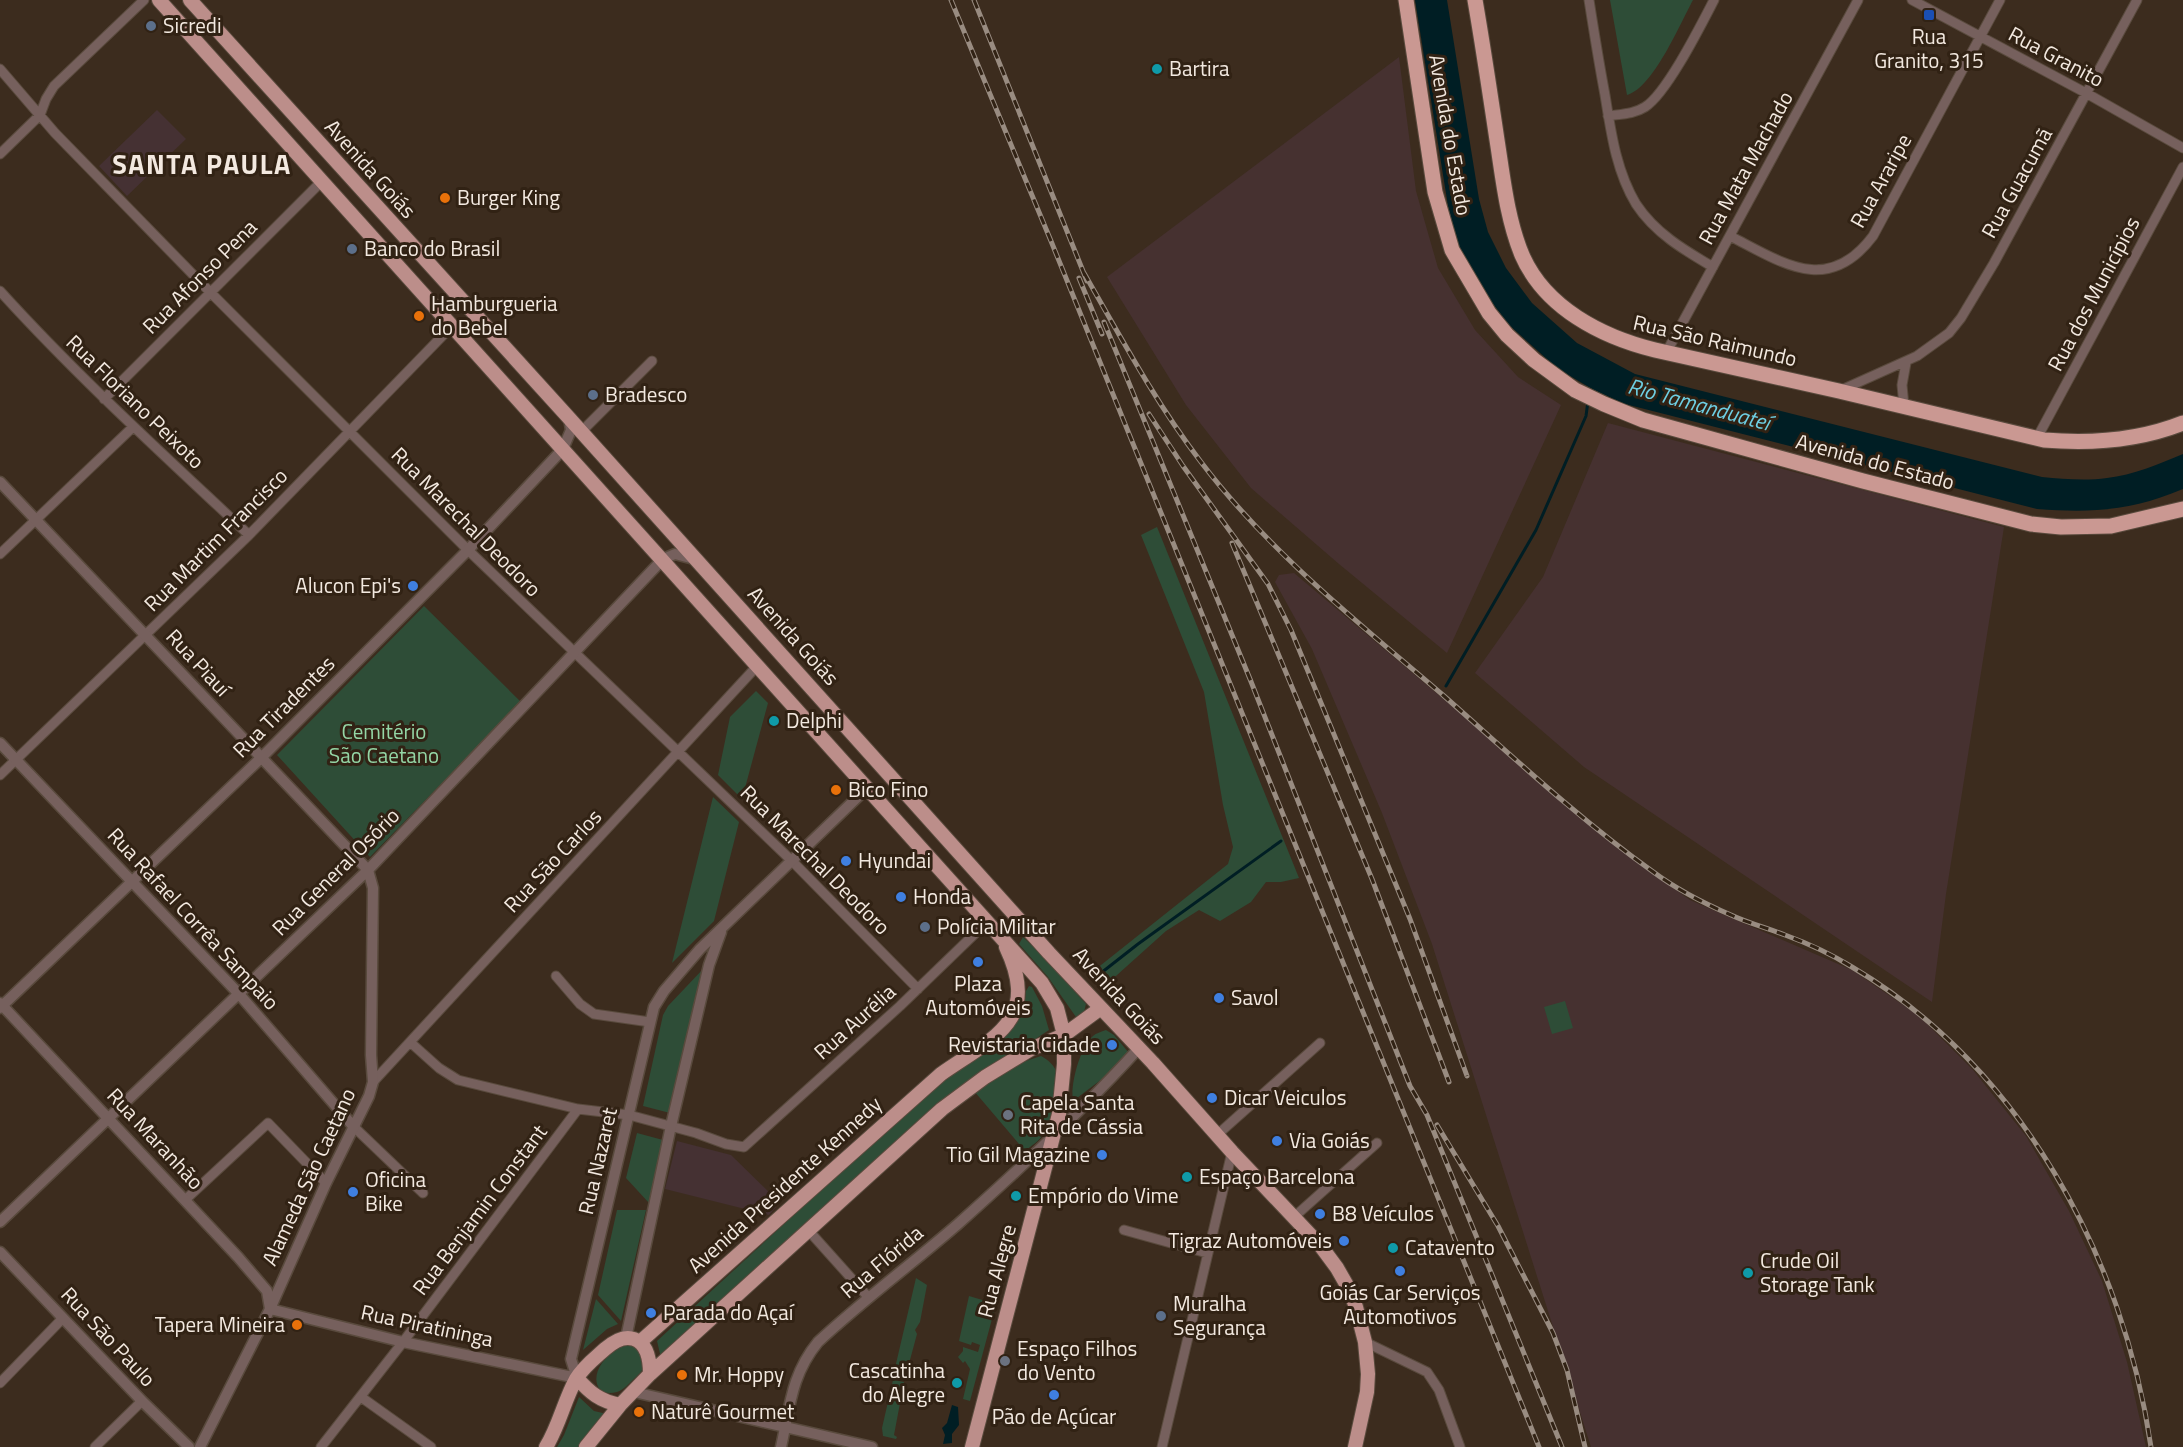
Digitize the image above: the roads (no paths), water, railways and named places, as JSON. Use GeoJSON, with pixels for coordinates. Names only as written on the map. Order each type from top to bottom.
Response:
{"type":"FeatureCollection","features":[{"type":"Feature","properties":{"kind":"highway","name":"Avenida do Estado"},"geometry":{"type":"LineString","coordinates":[[1406,0],[1435,192],[1452,250],[1489,313],[1507,335],[1534,360],[1575,390],[1643,420],[1884,487],[2031,524],[2061,527],[2111,526],[2183,509]]}},
{"type":"Feature","properties":{"kind":"highway","name":"Rua São Raimundo"},"geometry":{"type":"LineString","coordinates":[[1475,0],[1505,191],[1513,227],[1523,256],[1537,279],[1557,301],[1576,317],[1602,333],[1626,343],[1666,353],[2037,438],[2077,442],[2125,439],[2157,433],[2183,423]]}},
{"type":"Feature","properties":{"kind":"main road","name":"Avenida Goiás"},"geometry":{"type":"LineString","coordinates":[[159,0],[988,921],[1049,993],[1059,1014],[1064,1035]]}},
{"type":"Feature","properties":{"kind":"main road","name":"Avenida Goiás"},"geometry":{"type":"LineString","coordinates":[[190,0],[1048,952],[1294,1217],[1337,1268],[1356,1307],[1365,1342],[1367,1392],[1354,1447]]}},
{"type":"Feature","properties":{"kind":"main road"},"geometry":{"type":"LineString","coordinates":[[988,921],[997,913],[1004,913],[1048,952]]}},
{"type":"Feature","properties":{"kind":"main road","name":"Avenida Presidente Kennedy"},"geometry":{"type":"LineString","coordinates":[[640,1342],[941,1074],[994,1037],[1006,1025],[1017,1009],[1019,993],[1012,960],[1000,935]]}},
{"type":"Feature","properties":{"kind":"main road"},"geometry":{"type":"LineString","coordinates":[[586,1447],[620,1405],[650,1374],[959,1096],[1011,1061],[1064,1035],[1101,1008]]}},
{"type":"Feature","properties":{"kind":"main road","name":"Rua Alegre"},"geometry":{"type":"LineString","coordinates":[[972,1447],[1054,1135],[1062,1093],[1064,1035]]}},
{"type":"Feature","properties":{"kind":"main road"},"geometry":{"type":"LineString","coordinates":[[546,1447],[577,1378],[591,1361],[611,1344],[626,1338],[633,1338],[640,1342],[648,1356],[650,1374]]}},
{"type":"Feature","properties":{"kind":"main road"},"geometry":{"type":"LineString","coordinates":[[577,1378],[596,1397],[620,1405]]}},
{"type":"Feature","properties":{"kind":"street"},"geometry":{"type":"LineString","coordinates":[[0,154],[40,115],[54,86],[144,0]]}},
{"type":"Feature","properties":{"kind":"street"},"geometry":{"type":"LineString","coordinates":[[1589,0],[1612,140],[1623,178],[1637,205],[1660,232],[1673,243],[1713,267]]}},
{"type":"Feature","properties":{"kind":"street"},"geometry":{"type":"LineString","coordinates":[[1608,116],[1630,113],[1644,108],[1657,97],[1714,0]]}},
{"type":"Feature","properties":{"kind":"street","name":"Rua Mata Machado"},"geometry":{"type":"LineString","coordinates":[[1666,353],[1858,0]]}},
{"type":"Feature","properties":{"kind":"street","name":"Rua Granito"},"geometry":{"type":"LineString","coordinates":[[1912,0],[2183,148]]}},
{"type":"Feature","properties":{"kind":"street","name":"Rua Araripe"},"geometry":{"type":"LineString","coordinates":[[1730,236],[1779,261],[1798,268],[1817,271],[1843,265],[1862,252],[1873,236],[2000,0]]}},
{"type":"Feature","properties":{"kind":"street","name":"Rua Guacumã"},"geometry":{"type":"LineString","coordinates":[[1839,391],[1906,363],[1949,333],[1961,318],[1989,272],[2137,0]]}},
{"type":"Feature","properties":{"kind":"street","name":"Rua Marechal Deodoro"},"geometry":{"type":"LineString","coordinates":[[0,69],[40,115],[210,292],[468,550],[792,861],[918,989]]}},
{"type":"Feature","properties":{"kind":"street","name":"Rua dos Municípios"},"geometry":{"type":"LineString","coordinates":[[2037,438],[2183,167]]}},
{"type":"Feature","properties":{"kind":"street","name":"Rua Afonso Pena"},"geometry":{"type":"LineString","coordinates":[[104,399],[322,181]]}},
{"type":"Feature","properties":{"kind":"street","name":"Rua Floriano Peixoto"},"geometry":{"type":"LineString","coordinates":[[0,291],[41,337],[104,399],[249,535]]}},
{"type":"Feature","properties":{"kind":"street","name":"Rua Martim Francisco"},"geometry":{"type":"LineString","coordinates":[[0,775],[249,535],[452,326]]}},
{"type":"Feature","properties":{"kind":"street"},"geometry":{"type":"LineString","coordinates":[[581,432],[652,361]]}},
{"type":"Feature","properties":{"kind":"street"},"geometry":{"type":"LineString","coordinates":[[1904,406],[1902,385],[1906,363]]}},
{"type":"Feature","properties":{"kind":"street"},"geometry":{"type":"LineString","coordinates":[[563,449],[571,430],[569,418]]}},
{"type":"Feature","properties":{"kind":"street"},"geometry":{"type":"LineString","coordinates":[[0,554],[133,427]]}},
{"type":"Feature","properties":{"kind":"street","name":"Rua Tiradentes"},"geometry":{"type":"LineString","coordinates":[[1,1005],[261,758],[468,550],[563,449]]}},
{"type":"Feature","properties":{"kind":"street","name":"Rua Piauí"},"geometry":{"type":"LineString","coordinates":[[0,482],[368,870]]}},
{"type":"Feature","properties":{"kind":"street"},"geometry":{"type":"LineString","coordinates":[[663,559],[675,554],[694,559]]}},
{"type":"Feature","properties":{"kind":"street","name":"Rua General Osório"},"geometry":{"type":"LineString","coordinates":[[0,1222],[368,870],[663,559]]}},
{"type":"Feature","properties":{"kind":"street","name":"Rua São Carlos"},"geometry":{"type":"LineString","coordinates":[[373,1082],[758,665]]}},
{"type":"Feature","properties":{"kind":"street","name":"Rua Rafael Corrêa Sampaio"},"geometry":{"type":"LineString","coordinates":[[0,743],[239,994],[353,1126]]}},
{"type":"Feature","properties":{"kind":"street","name":"Rua Nazaret"},"geometry":{"type":"LineString","coordinates":[[577,1378],[571,1359],[650,1022],[658,999],[687,963],[724,925],[867,788]]}},
{"type":"Feature","properties":{"kind":"street","name":"Alameda São Caetano"},"geometry":{"type":"LineString","coordinates":[[200,1447],[270,1309],[326,1183],[369,1096],[373,1082],[371,1055],[374,888],[368,870]]}},
{"type":"Feature","properties":{"kind":"street","name":"Rua Aurélia"},"geometry":{"type":"LineString","coordinates":[[670,1126],[726,1144],[744,1147],[918,989],[988,921]]}},
{"type":"Feature","properties":{"kind":"street"},"geometry":{"type":"LineString","coordinates":[[626,1338],[670,1126],[709,966],[724,925]]}},
{"type":"Feature","properties":{"kind":"street"},"geometry":{"type":"LineString","coordinates":[[687,963],[700,961],[709,966]]}},
{"type":"Feature","properties":{"kind":"street"},"geometry":{"type":"LineString","coordinates":[[556,976],[580,1004],[594,1014],[650,1022]]}},
{"type":"Feature","properties":{"kind":"street","name":"Rua Maranhão"},"geometry":{"type":"LineString","coordinates":[[1,1005],[110,1119],[267,1291],[270,1309]]}},
{"type":"Feature","properties":{"kind":"street"},"geometry":{"type":"LineString","coordinates":[[410,1042],[439,1068],[458,1080],[578,1108],[629,1115],[670,1126]]}},
{"type":"Feature","properties":{"kind":"street"},"geometry":{"type":"LineString","coordinates":[[1217,1135],[1320,1043]]}},
{"type":"Feature","properties":{"kind":"street","name":"Rua Flórida"},"geometry":{"type":"LineString","coordinates":[[781,1447],[797,1374],[806,1357],[818,1342],[957,1224],[1054,1135],[1139,1048]]}},
{"type":"Feature","properties":{"kind":"street","name":"Rua Benjamin Constant"},"geometry":{"type":"LineString","coordinates":[[321,1447],[403,1342],[578,1108]]}},
{"type":"Feature","properties":{"kind":"street"},"geometry":{"type":"LineString","coordinates":[[185,1200],[268,1123],[326,1183]]}},
{"type":"Feature","properties":{"kind":"street"},"geometry":{"type":"LineString","coordinates":[[353,1126],[423,1193]]}},
{"type":"Feature","properties":{"kind":"street"},"geometry":{"type":"LineString","coordinates":[[1294,1217],[1377,1143]]}},
{"type":"Feature","properties":{"kind":"street"},"geometry":{"type":"LineString","coordinates":[[1162,1447],[1232,1152]]}},
{"type":"Feature","properties":{"kind":"street"},"geometry":{"type":"LineString","coordinates":[[1124,1230],[1207,1253]]}},
{"type":"Feature","properties":{"kind":"street"},"geometry":{"type":"LineString","coordinates":[[809,1231],[869,1298]]}},
{"type":"Feature","properties":{"kind":"street","name":"Rua São Paulo"},"geometry":{"type":"LineString","coordinates":[[0,1251],[142,1401],[189,1447]]}},
{"type":"Feature","properties":{"kind":"street","name":"Rua Piratininga"},"geometry":{"type":"LineString","coordinates":[[270,1309],[403,1342],[577,1378]]}},
{"type":"Feature","properties":{"kind":"street"},"geometry":{"type":"LineString","coordinates":[[0,1383],[63,1318]]}},
{"type":"Feature","properties":{"kind":"street"},"geometry":{"type":"LineString","coordinates":[[1365,1342],[1427,1372],[1439,1390],[1460,1447]]}},
{"type":"Feature","properties":{"kind":"street"},"geometry":{"type":"LineString","coordinates":[[634,1392],[872,1447]]}},
{"type":"Feature","properties":{"kind":"street"},"geometry":{"type":"LineString","coordinates":[[361,1397],[431,1447]]}},
{"type":"Feature","properties":{"kind":"street"},"geometry":{"type":"LineString","coordinates":[[95,1447],[142,1401]]}},
{"type":"Feature","properties":{"kind":"street"},"geometry":{"type":"LineString","coordinates":[[596,1447],[599,1431]]}},
{"type":"Feature","properties":{"kind":"water","name":"Rio Tamanduateí"},"geometry":{"type":"Polygon","coordinates":[[[1415,0],[1447,0],[1479,199],[1488,232],[1506,268],[1532,303],[1577,343],[1635,374],[2042,477],[2083,480],[2117,477],[2146,469],[2183,454],[2183,489],[2146,502],[2111,509],[2076,511],[2037,509],[1625,404],[1594,390],[1558,369],[1508,324],[1479,285],[1458,244],[1448,206],[1415,0]]]}},
{"type":"Feature","properties":{"kind":"water"},"geometry":{"type":"Polygon","coordinates":[[[952,1405],[958,1407],[959,1425],[952,1434],[952,1443],[943,1444],[945,1435],[942,1428],[947,1423],[952,1405]]]}},
{"type":"Feature","properties":{"kind":"waterway"},"geometry":{"type":"LineString","coordinates":[[1446,686],[1536,530],[1586,416],[1588,401]]}},
{"type":"Feature","properties":{"kind":"waterway"},"geometry":{"type":"LineString","coordinates":[[1101,973],[1281,841]]}},
{"type":"Feature","properties":{"kind":"railway"},"geometry":{"type":"LineString","coordinates":[[951,0],[1051,241],[1539,1447]]}},
{"type":"Feature","properties":{"kind":"railway"},"geometry":{"type":"LineString","coordinates":[[974,0],[1087,281]]}},
{"type":"Feature","properties":{"kind":"railway"},"geometry":{"type":"LineString","coordinates":[[1084,273],[1154,393],[1201,462],[1227,495],[1285,556],[1348,614],[1572,808],[1661,878],[1744,921],[1778,932],[1844,962],[1912,1009],[1966,1057],[2013,1112],[2054,1173],[2089,1238],[2116,1305],[2137,1376],[2151,1447]]}},
{"type":"Feature","properties":{"kind":"railway"},"geometry":{"type":"LineString","coordinates":[[1079,278],[1102,334]]}},
{"type":"Feature","properties":{"kind":"railway"},"geometry":{"type":"LineString","coordinates":[[1104,322],[1250,679],[1410,1086],[1427,1115],[1562,1447]]}},
{"type":"Feature","properties":{"kind":"railway"},"geometry":{"type":"LineString","coordinates":[[1149,414],[1183,466],[1268,584],[1291,630],[1410,919],[1467,1076]]}},
{"type":"Feature","properties":{"kind":"railway"},"geometry":{"type":"LineString","coordinates":[[1232,543],[1372,879],[1449,1082]]}},
{"type":"Feature","properties":{"kind":"railway"},"geometry":{"type":"LineString","coordinates":[[1437,1125],[1498,1226],[1553,1333],[1567,1370],[1585,1447]]}},
{"type":"Feature","properties":{"kind":"place","name":"Rua Granito, 315"},"geometry":{"type":"Point","coordinates":[1929,15]}},
{"type":"Feature","properties":{"kind":"place","name":"Sicredi"},"geometry":{"type":"Point","coordinates":[151,26]}},
{"type":"Feature","properties":{"kind":"place","name":"Bartira"},"geometry":{"type":"Point","coordinates":[1157,69]}},
{"type":"Feature","properties":{"kind":"place","name":"Burger King"},"geometry":{"type":"Point","coordinates":[445,198]}},
{"type":"Feature","properties":{"kind":"place","name":"Banco do Brasil"},"geometry":{"type":"Point","coordinates":[352,249]}},
{"type":"Feature","properties":{"kind":"place","name":"Hamburgueria do Bebel"},"geometry":{"type":"Point","coordinates":[419,316]}},
{"type":"Feature","properties":{"kind":"place","name":"Bradesco"},"geometry":{"type":"Point","coordinates":[593,395]}},
{"type":"Feature","properties":{"kind":"place","name":"Alucon Epi's"},"geometry":{"type":"Point","coordinates":[413,586]}},
{"type":"Feature","properties":{"kind":"place","name":"Delphi"},"geometry":{"type":"Point","coordinates":[774,721]}},
{"type":"Feature","properties":{"kind":"place","name":"Bico Fino"},"geometry":{"type":"Point","coordinates":[836,790]}},
{"type":"Feature","properties":{"kind":"place","name":"Hyundai"},"geometry":{"type":"Point","coordinates":[846,861]}},
{"type":"Feature","properties":{"kind":"place","name":"Honda"},"geometry":{"type":"Point","coordinates":[901,897]}},
{"type":"Feature","properties":{"kind":"place","name":"Polícia Militar"},"geometry":{"type":"Point","coordinates":[925,927]}},
{"type":"Feature","properties":{"kind":"place","name":"Plaza Automóveis"},"geometry":{"type":"Point","coordinates":[978,962]}},
{"type":"Feature","properties":{"kind":"place","name":"Savol"},"geometry":{"type":"Point","coordinates":[1219,998]}},
{"type":"Feature","properties":{"kind":"place","name":"Revistaria Cidade"},"geometry":{"type":"Point","coordinates":[1112,1045]}},
{"type":"Feature","properties":{"kind":"place","name":"Dicar Veiculos"},"geometry":{"type":"Point","coordinates":[1212,1098]}},
{"type":"Feature","properties":{"kind":"place","name":"Capela Santa Rita de Cássia"},"geometry":{"type":"Point","coordinates":[1008,1115]}},
{"type":"Feature","properties":{"kind":"place","name":"Via Goiás"},"geometry":{"type":"Point","coordinates":[1277,1141]}},
{"type":"Feature","properties":{"kind":"place","name":"Tio Gil Magazine"},"geometry":{"type":"Point","coordinates":[1102,1155]}},
{"type":"Feature","properties":{"kind":"place","name":"Espaço Barcelona"},"geometry":{"type":"Point","coordinates":[1187,1177]}},
{"type":"Feature","properties":{"kind":"place","name":"Oficina Bike"},"geometry":{"type":"Point","coordinates":[353,1192]}},
{"type":"Feature","properties":{"kind":"place","name":"Empório do Vime"},"geometry":{"type":"Point","coordinates":[1016,1196]}},
{"type":"Feature","properties":{"kind":"place","name":"B8 Veículos"},"geometry":{"type":"Point","coordinates":[1320,1214]}},
{"type":"Feature","properties":{"kind":"place","name":"Tigraz Automóveis"},"geometry":{"type":"Point","coordinates":[1344,1241]}},
{"type":"Feature","properties":{"kind":"place","name":"Catavento"},"geometry":{"type":"Point","coordinates":[1393,1248]}},
{"type":"Feature","properties":{"kind":"place","name":"Goiás Car Serviços Automotivos"},"geometry":{"type":"Point","coordinates":[1400,1271]}},
{"type":"Feature","properties":{"kind":"place","name":"Crude Oil Storage Tank"},"geometry":{"type":"Point","coordinates":[1748,1273]}},
{"type":"Feature","properties":{"kind":"place","name":"Parada do Açaí"},"geometry":{"type":"Point","coordinates":[651,1313]}},
{"type":"Feature","properties":{"kind":"place","name":"Muralha Segurança"},"geometry":{"type":"Point","coordinates":[1161,1316]}},
{"type":"Feature","properties":{"kind":"place","name":"Tapera Mineira"},"geometry":{"type":"Point","coordinates":[297,1325]}},
{"type":"Feature","properties":{"kind":"place","name":"Espaço Filhos do Vento"},"geometry":{"type":"Point","coordinates":[1005,1361]}},
{"type":"Feature","properties":{"kind":"place","name":"Mr. Hoppy"},"geometry":{"type":"Point","coordinates":[682,1375]}},
{"type":"Feature","properties":{"kind":"place","name":"Cascatinha do Alegre"},"geometry":{"type":"Point","coordinates":[957,1383]}},
{"type":"Feature","properties":{"kind":"place","name":"Pão de Açúcar"},"geometry":{"type":"Point","coordinates":[1054,1395]}},
{"type":"Feature","properties":{"kind":"place","name":"Naturê Gourmet"},"geometry":{"type":"Point","coordinates":[639,1412]}},
{"type":"Feature","properties":{"kind":"district","name":"SANTA PAULA"},"geometry":{"type":"Point","coordinates":[202,165]}},
{"type":"Feature","properties":{"kind":"park label","name":"Cemitério São Caetano"},"geometry":{"type":"Point","coordinates":[384,744]}}]}
